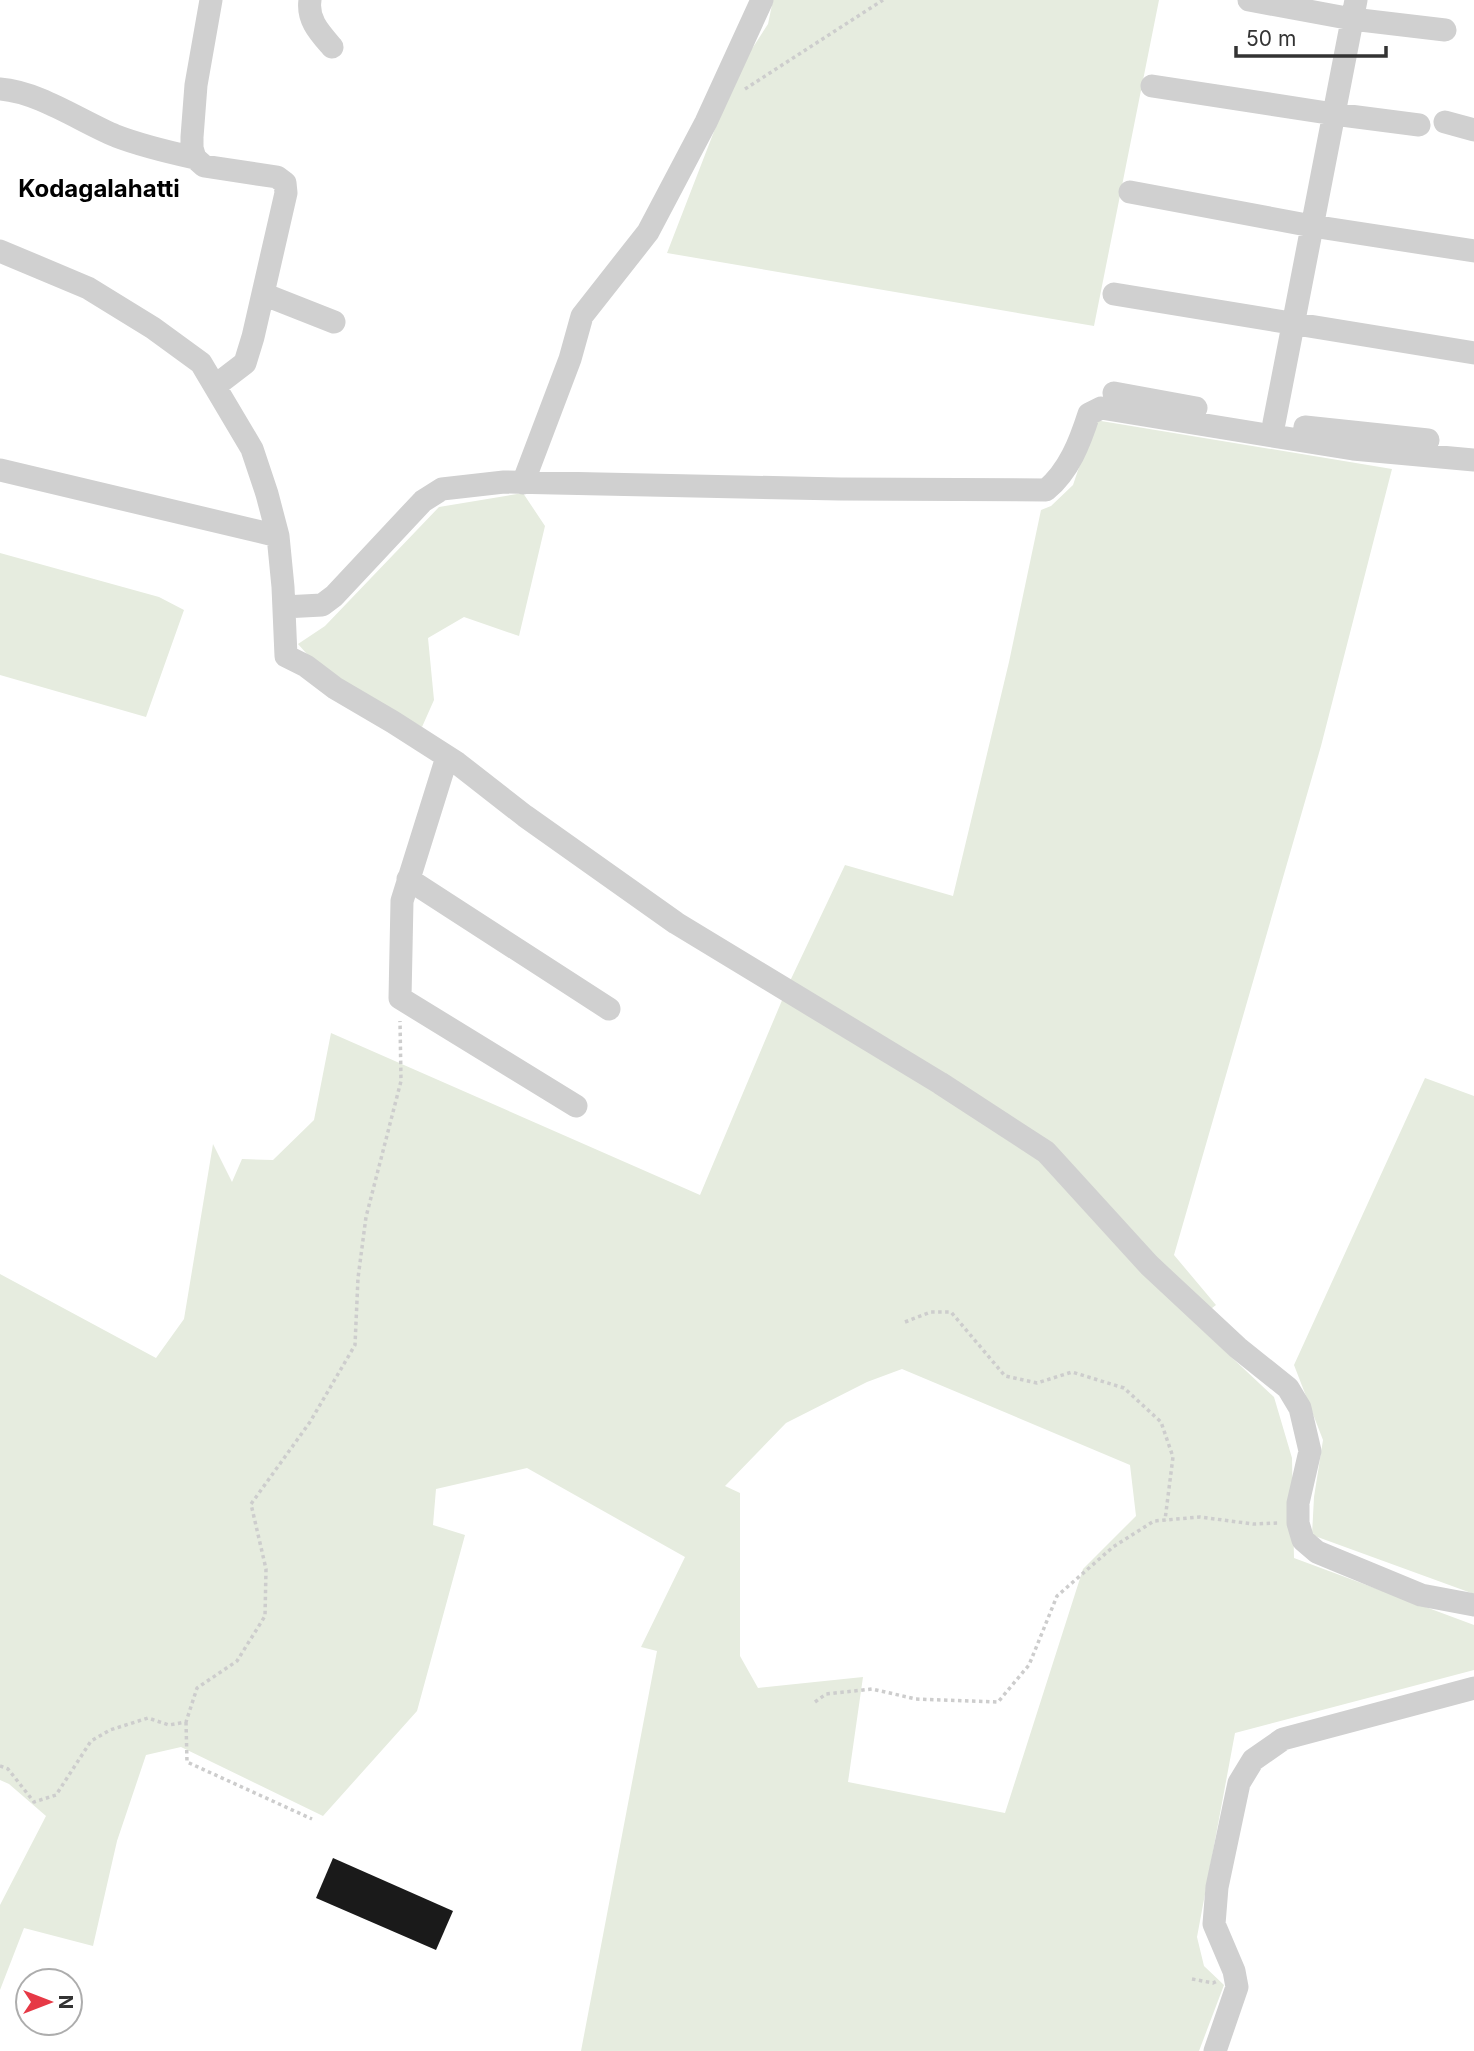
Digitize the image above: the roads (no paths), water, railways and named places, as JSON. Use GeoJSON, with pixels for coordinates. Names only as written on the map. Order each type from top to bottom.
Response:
{"type":"FeatureCollection","features":[{"type":"Feature","properties":{"kind":"street"},"geometry":{"type":"LineString","coordinates":[[195,158],[192,148],[196,85],[211,0]]}},
{"type":"Feature","properties":{"kind":"street"},"geometry":{"type":"LineString","coordinates":[[310,0],[311,18],[332,47]]}},
{"type":"Feature","properties":{"kind":"street"},"geometry":{"type":"LineString","coordinates":[[523,483],[570,359],[582,316],[648,232],[706,122],[762,0]]}},
{"type":"Feature","properties":{"kind":"street"},"geometry":{"type":"LineString","coordinates":[[1249,0],[1354,9],[1445,30]]}},
{"type":"Feature","properties":{"kind":"street"},"geometry":{"type":"LineString","coordinates":[[1274,423],[1354,9]]}},
{"type":"Feature","properties":{"kind":"street"},"geometry":{"type":"LineString","coordinates":[[1152,86],[1419,125]]}},
{"type":"Feature","properties":{"kind":"street"},"geometry":{"type":"LineString","coordinates":[[0,89],[52,104],[78,119],[145,146],[195,158],[204,166],[277,177],[285,183],[286,193],[245,363],[215,386]]}},
{"type":"Feature","properties":{"kind":"street"},"geometry":{"type":"LineString","coordinates":[[1445,122],[1474,130]]}},
{"type":"Feature","properties":{"kind":"street"},"geometry":{"type":"LineString","coordinates":[[1130,192],[1312,226],[1474,251]]}},
{"type":"Feature","properties":{"kind":"street"},"geometry":{"type":"LineString","coordinates":[[0,251],[88,288],[153,328],[201,363],[252,449],[278,536],[286,656],[306,666],[335,688],[447,757],[676,923],[940,1083],[1046,1152],[1149,1265],[1238,1348],[1288,1388],[1300,1408],[1311,1451],[1298,1503],[1298,1523],[1303,1540],[1317,1552],[1421,1595],[1474,1605]]}},
{"type":"Feature","properties":{"kind":"street"},"geometry":{"type":"LineString","coordinates":[[263,294],[334,322]]}},
{"type":"Feature","properties":{"kind":"street"},"geometry":{"type":"LineString","coordinates":[[1114,294],[1474,353]]}},
{"type":"Feature","properties":{"kind":"street"},"geometry":{"type":"LineString","coordinates":[[1114,393],[1274,423],[1472,452]]}},
{"type":"Feature","properties":{"kind":"street"},"geometry":{"type":"LineString","coordinates":[[284,607],[323,605],[346,585],[423,501],[442,489],[504,482],[826,489],[1046,490],[1059,479],[1082,438],[1089,414],[1101,408],[1353,449],[1472,452]]}},
{"type":"Feature","properties":{"kind":"street"},"geometry":{"type":"LineString","coordinates":[[0,470],[278,536]]}},
{"type":"Feature","properties":{"kind":"street"},"geometry":{"type":"LineString","coordinates":[[447,757],[402,901],[400,998],[576,1106]]}},
{"type":"Feature","properties":{"kind":"street"},"geometry":{"type":"LineString","coordinates":[[408,879],[609,1009]]}},
{"type":"Feature","properties":{"kind":"street"},"geometry":{"type":"LineString","coordinates":[[1215,2051],[1237,1987],[1234,1971],[1214,1924],[1217,1887],[1239,1783],[1253,1760],[1283,1739],[1474,1688]]}},
{"type":"Feature","properties":{"kind":"district","name":"Kodagalahatti"},"geometry":{"type":"Point","coordinates":[99,188]}}]}
